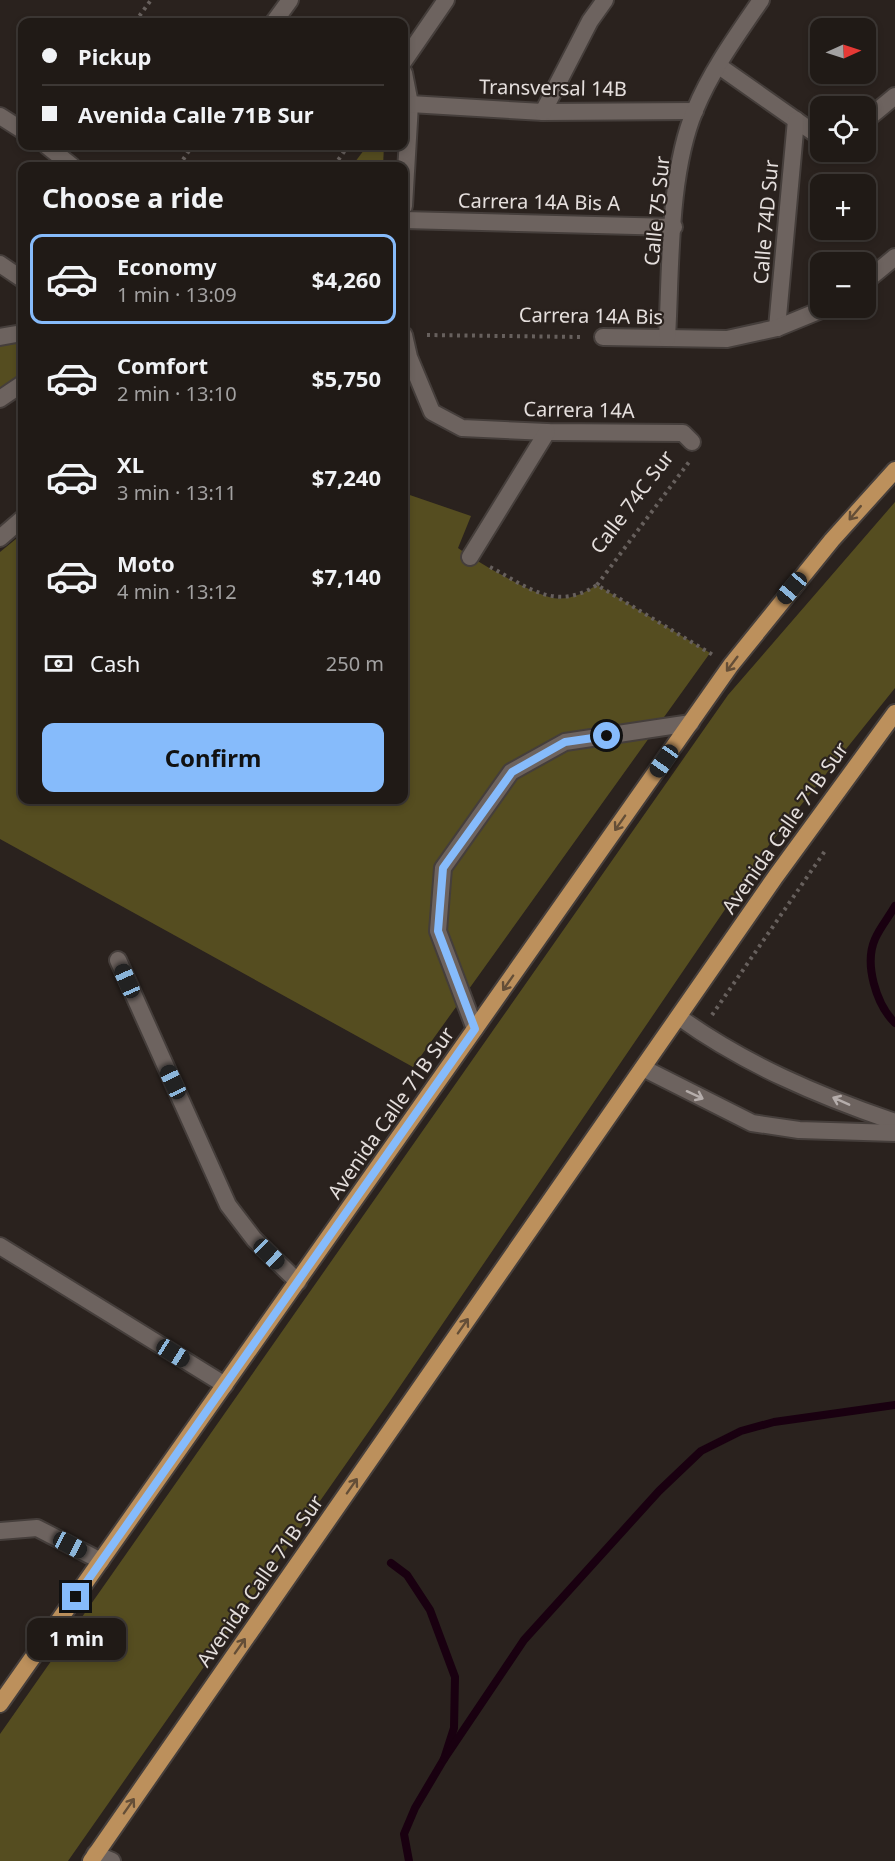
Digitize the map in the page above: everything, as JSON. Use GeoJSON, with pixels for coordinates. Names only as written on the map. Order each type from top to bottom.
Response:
{"type":"FeatureCollection","features":[{"type":"Feature","properties":{"kind":"highway","name":"Avenida Calle 71B Sur"},"geometry":{"type":"LineString","coordinates":[[0,1704],[731,665],[839,531],[895,470]]}},
{"type":"Feature","properties":{"kind":"highway","name":"Avenida Calle 71B Sur"},"geometry":{"type":"LineString","coordinates":[[93,1858],[796,847],[895,713]]}},
{"type":"Feature","properties":{"kind":"street"},"geometry":{"type":"LineString","coordinates":[[277,18],[291,0]]}},
{"type":"Feature","properties":{"kind":"street"},"geometry":{"type":"LineString","coordinates":[[408,55],[446,0]]}},
{"type":"Feature","properties":{"kind":"street"},"geometry":{"type":"LineString","coordinates":[[543,112],[590,21],[605,0]]}},
{"type":"Feature","properties":{"kind":"street","name":"Calle 75 Sur"},"geometry":{"type":"LineString","coordinates":[[667,338],[679,165],[695,111],[730,43],[761,0]]}},
{"type":"Feature","properties":{"kind":"street"},"geometry":{"type":"LineString","coordinates":[[719,66],[810,130]]}},
{"type":"Feature","properties":{"kind":"street"},"geometry":{"type":"LineString","coordinates":[[408,94],[410,104],[408,138]]}},
{"type":"Feature","properties":{"kind":"street"},"geometry":{"type":"LineString","coordinates":[[876,112],[895,96]]}},
{"type":"Feature","properties":{"kind":"street","name":"Transversal 14B"},"geometry":{"type":"LineString","coordinates":[[410,104],[543,112],[695,111]]}},
{"type":"Feature","properties":{"kind":"street"},"geometry":{"type":"LineString","coordinates":[[0,116],[18,127]]}},
{"type":"Feature","properties":{"kind":"street","name":"Calle 74D Sur"},"geometry":{"type":"LineString","coordinates":[[777,328],[796,120]]}},
{"type":"Feature","properties":{"kind":"street"},"geometry":{"type":"LineString","coordinates":[[52,150],[67,162]]}},
{"type":"Feature","properties":{"kind":"street","name":"Carrera 14A Bis A"},"geometry":{"type":"LineString","coordinates":[[408,220],[674,227]]}},
{"type":"Feature","properties":{"kind":"street"},"geometry":{"type":"LineString","coordinates":[[876,273],[895,257]]}},
{"type":"Feature","properties":{"kind":"street"},"geometry":{"type":"LineString","coordinates":[[0,264],[18,276]]}},
{"type":"Feature","properties":{"kind":"street"},"geometry":{"type":"LineString","coordinates":[[777,328],[810,315]]}},
{"type":"Feature","properties":{"kind":"street","name":"Carrera 14A Bis"},"geometry":{"type":"LineString","coordinates":[[603,337],[727,339],[777,328]]}},
{"type":"Feature","properties":{"kind":"street"},"geometry":{"type":"LineString","coordinates":[[0,337],[18,334]]}},
{"type":"Feature","properties":{"kind":"street","name":"Carrera 14A"},"geometry":{"type":"LineString","coordinates":[[408,353],[432,412],[462,428],[547,432],[683,433],[692,442]]}},
{"type":"Feature","properties":{"kind":"street"},"geometry":{"type":"LineString","coordinates":[[0,399],[18,387]]}},
{"type":"Feature","properties":{"kind":"street"},"geometry":{"type":"LineString","coordinates":[[470,557],[547,432]]}},
{"type":"Feature","properties":{"kind":"street"},"geometry":{"type":"LineString","coordinates":[[0,538],[18,522]]}},
{"type":"Feature","properties":{"kind":"street"},"geometry":{"type":"LineString","coordinates":[[475,1029],[438,931],[443,868],[512,772],[565,742],[691,723]]}},
{"type":"Feature","properties":{"kind":"street"},"geometry":{"type":"LineString","coordinates":[[118,960],[228,1205],[254,1239],[298,1282]]}},
{"type":"Feature","properties":{"kind":"street"},"geometry":{"type":"LineString","coordinates":[[679,1017],[754,1064],[895,1122]]}},
{"type":"Feature","properties":{"kind":"street"},"geometry":{"type":"LineString","coordinates":[[643,1068],[752,1123],[799,1130],[895,1133]]}},
{"type":"Feature","properties":{"kind":"street"},"geometry":{"type":"LineString","coordinates":[[0,1246],[225,1385]]}},
{"type":"Feature","properties":{"kind":"street"},"geometry":{"type":"LineString","coordinates":[[0,1531],[38,1528],[101,1562]]}},
{"type":"Feature","properties":{"kind":"street"},"geometry":{"type":"LineString","coordinates":[[93,1858],[112,1861]]}},
{"type":"Feature","properties":{"kind":"path"},"geometry":{"type":"LineString","coordinates":[[138,18],[151,0]]}},
{"type":"Feature","properties":{"kind":"path","name":"Carrera 14A Bis"},"geometry":{"type":"LineString","coordinates":[[426,335],[603,337]]}},
{"type":"Feature","properties":{"kind":"path","name":"Calle 74C Sur"},"geometry":{"type":"LineString","coordinates":[[597,585],[693,456],[692,442]]}},
{"type":"Feature","properties":{"kind":"path"},"geometry":{"type":"LineString","coordinates":[[470,557],[550,598],[579,597],[597,585],[731,665]]}},
{"type":"Feature","properties":{"kind":"path"},"geometry":{"type":"LineString","coordinates":[[700,1032],[832,842]]}},
{"type":"Feature","properties":{"kind":"shaded area"},"geometry":{"type":"Polygon","coordinates":[[[364,150],[384,150],[383,162],[355,162],[364,150]]]}},
{"type":"Feature","properties":{"kind":"shaded area"},"geometry":{"type":"Polygon","coordinates":[[[18,336],[18,380],[0,395],[0,340],[18,336]]]}},
{"type":"Feature","properties":{"kind":"shaded area"},"geometry":{"type":"Polygon","coordinates":[[[408,494],[471,516],[458,548],[515,582],[555,598],[574,596],[597,585],[710,653],[413,1067],[0,839],[0,552],[18,537],[18,804],[408,804],[408,494]]]}},
{"type":"Feature","properties":{"kind":"shaded area"},"geometry":{"type":"Polygon","coordinates":[[[895,502],[895,688],[769,845],[390,1401],[68,1861],[0,1861],[0,1734],[728,695],[895,502]]]}},
{"type":"Feature","properties":{"kind":"waterway"},"geometry":{"type":"LineString","coordinates":[[895,906],[879,930],[872,949],[871,960],[871,972],[877,995],[895,1023]]}},
{"type":"Feature","properties":{"kind":"waterway"},"geometry":{"type":"LineString","coordinates":[[444,1759],[524,1640],[659,1491],[701,1451],[741,1431],[774,1422],[895,1405]]}},
{"type":"Feature","properties":{"kind":"waterway"},"geometry":{"type":"LineString","coordinates":[[391,1563],[407,1575],[430,1610],[455,1677],[454,1728],[444,1759],[415,1808],[404,1834],[409,1861]]}},
{"type":"Feature","properties":{"kind":"route"},"geometry":{"type":"LineString","coordinates":[[76,1597],[475,1029],[438,931],[443,868],[512,772],[565,742],[607,736]]}}]}
